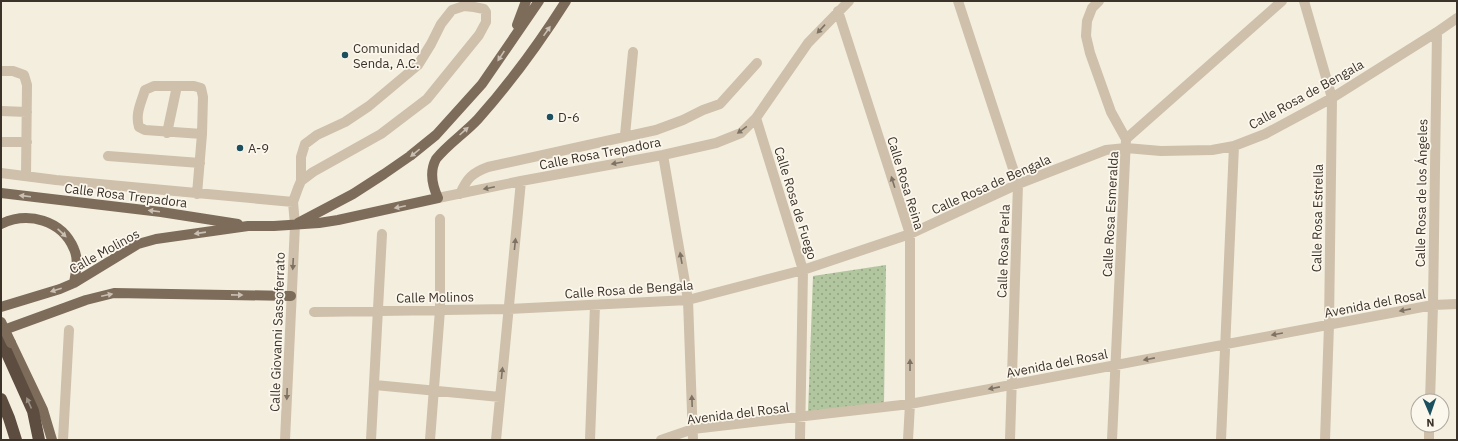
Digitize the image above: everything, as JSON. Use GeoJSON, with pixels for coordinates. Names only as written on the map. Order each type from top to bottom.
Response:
{"type":"FeatureCollection","features":[{"type":"Feature","properties":{"kind":"highway"},"geometry":{"type":"LineString","coordinates":[[6,342],[33,411],[39,440]]}},
{"type":"Feature","properties":{"kind":"highway"},"geometry":{"type":"LineString","coordinates":[[1,399],[16,440]]}},
{"type":"Feature","properties":{"kind":"highway"},"geometry":{"type":"LineString","coordinates":[[1,415],[8,440]]}},
{"type":"Feature","properties":{"kind":"main road"},"geometry":{"type":"LineString","coordinates":[[512,39],[526,1]]}},
{"type":"Feature","properties":{"kind":"main road"},"geometry":{"type":"LineString","coordinates":[[295,225],[353,194],[410,156],[436,135],[482,84],[539,1]]}},
{"type":"Feature","properties":{"kind":"main road"},"geometry":{"type":"LineString","coordinates":[[438,198],[432,176],[433,165],[436,159],[477,120],[503,89],[547,31],[566,1]]}},
{"type":"Feature","properties":{"kind":"main road","name":"Calle Rosa Trepadora"},"geometry":{"type":"LineString","coordinates":[[1,193],[161,212],[248,226]]}},
{"type":"Feature","properties":{"kind":"main road","name":"Calle Rosa Trepadora"},"geometry":{"type":"LineString","coordinates":[[295,225],[338,220],[438,198]]}},
{"type":"Feature","properties":{"kind":"main road"},"geometry":{"type":"LineString","coordinates":[[1,224],[8,221],[29,217],[50,223],[65,235],[74,249],[77,264],[74,283]]}},
{"type":"Feature","properties":{"kind":"main road","name":"Calle Molinos"},"geometry":{"type":"LineString","coordinates":[[1,307],[60,289],[74,283],[138,244],[156,239],[248,226],[295,225]]}},
{"type":"Feature","properties":{"kind":"main road"},"geometry":{"type":"LineString","coordinates":[[1,331],[86,300],[114,293],[291,296]]}},
{"type":"Feature","properties":{"kind":"main road"},"geometry":{"type":"LineString","coordinates":[[1,322],[6,342],[43,410],[52,440]]}},
{"type":"Feature","properties":{"kind":"street","name":"Calle Rosa Trepadora"},"geometry":{"type":"LineString","coordinates":[[438,198],[663,155],[716,143],[741,132],[756,118],[808,43],[849,1]]}},
{"type":"Feature","properties":{"kind":"street","name":"Calle Rosa Perla"},"geometry":{"type":"LineString","coordinates":[[958,1],[1018,184],[1010,440]]}},
{"type":"Feature","properties":{"kind":"street","name":"Calle Rosa Esmeralda"},"geometry":{"type":"LineString","coordinates":[[1099,1],[1092,8],[1087,21],[1086,36],[1090,53],[1111,112],[1126,143],[1112,440]]}},
{"type":"Feature","properties":{"kind":"street"},"geometry":{"type":"LineString","coordinates":[[1126,143],[1282,1]]}},
{"type":"Feature","properties":{"kind":"street","name":"Calle Rosa Estrella"},"geometry":{"type":"LineString","coordinates":[[1304,1],[1332,98],[1329,325],[1324,440]]}},
{"type":"Feature","properties":{"kind":"street"},"geometry":{"type":"LineString","coordinates":[[1,173],[197,194],[293,202],[301,181],[301,157],[305,144],[317,135],[345,122],[369,106],[418,65],[441,24],[452,10],[464,6],[474,6],[484,9],[486,12],[486,22],[479,35],[427,99],[380,134],[313,172],[301,181]]}},
{"type":"Feature","properties":{"kind":"street","name":"Calle Rosa Reina"},"geometry":{"type":"LineString","coordinates":[[838,11],[910,234],[910,404],[908,440]]}},
{"type":"Feature","properties":{"kind":"street","name":"Calle Rosa de Bengala"},"geometry":{"type":"LineString","coordinates":[[508,309],[688,300],[803,270],[910,234],[1018,184],[1126,143],[1161,151],[1212,150],[1234,146],[1265,134],[1332,98],[1457,18]]}},
{"type":"Feature","properties":{"kind":"street","name":"Calle Rosa de los Ángeles"},"geometry":{"type":"LineString","coordinates":[[1430,393],[1437,32]]}},
{"type":"Feature","properties":{"kind":"street"},"geometry":{"type":"LineString","coordinates":[[625,135],[633,52]]}},
{"type":"Feature","properties":{"kind":"street"},"geometry":{"type":"LineString","coordinates":[[460,194],[468,178],[474,173],[488,167],[625,135],[656,130],[720,104],[757,63]]}},
{"type":"Feature","properties":{"kind":"street"},"geometry":{"type":"LineString","coordinates":[[1,71],[13,71],[24,75],[28,85],[26,176]]}},
{"type":"Feature","properties":{"kind":"street"},"geometry":{"type":"LineString","coordinates":[[197,194],[202,134],[203,96],[201,88],[194,86],[154,86],[145,90],[138,111],[137,120],[140,127],[146,130],[167,133],[202,134]]}},
{"type":"Feature","properties":{"kind":"street"},"geometry":{"type":"LineString","coordinates":[[167,133],[177,86]]}},
{"type":"Feature","properties":{"kind":"street"},"geometry":{"type":"LineString","coordinates":[[1,111],[27,112]]}},
{"type":"Feature","properties":{"kind":"street","name":"Calle Rosa de Fuego"},"geometry":{"type":"LineString","coordinates":[[756,118],[803,270],[800,440]]}},
{"type":"Feature","properties":{"kind":"street"},"geometry":{"type":"LineString","coordinates":[[1,142],[27,142]]}},
{"type":"Feature","properties":{"kind":"street"},"geometry":{"type":"LineString","coordinates":[[1221,440],[1224,344],[1234,146]]}},
{"type":"Feature","properties":{"kind":"street"},"geometry":{"type":"LineString","coordinates":[[663,155],[688,300],[693,440]]}},
{"type":"Feature","properties":{"kind":"street"},"geometry":{"type":"LineString","coordinates":[[108,156],[200,163]]}},
{"type":"Feature","properties":{"kind":"street"},"geometry":{"type":"LineString","coordinates":[[496,440],[521,181]]}},
{"type":"Feature","properties":{"kind":"street","name":"Calle Giovanni Sassoferrato"},"geometry":{"type":"LineString","coordinates":[[285,440],[295,225],[293,202]]}},
{"type":"Feature","properties":{"kind":"street"},"geometry":{"type":"LineString","coordinates":[[430,440],[440,310],[440,219]]}},
{"type":"Feature","properties":{"kind":"street"},"geometry":{"type":"LineString","coordinates":[[371,440],[382,234]]}},
{"type":"Feature","properties":{"kind":"street","name":"Avenida del Rosal"},"geometry":{"type":"LineString","coordinates":[[661,440],[693,429],[800,418],[910,404],[1433,305],[1457,304]]}},
{"type":"Feature","properties":{"kind":"street"},"geometry":{"type":"LineString","coordinates":[[590,440],[595,305]]}},
{"type":"Feature","properties":{"kind":"street","name":"Calle Molinos"},"geometry":{"type":"LineString","coordinates":[[314,312],[508,309]]}},
{"type":"Feature","properties":{"kind":"street"},"geometry":{"type":"LineString","coordinates":[[63,440],[69,330]]}},
{"type":"Feature","properties":{"kind":"street"},"geometry":{"type":"LineString","coordinates":[[375,385],[500,397]]}},
{"type":"Feature","properties":{"kind":"green space"},"geometry":{"type":"Polygon","coordinates":[[[886,265],[884,404],[808,413],[813,276],[886,265]]]}},
{"type":"Feature","properties":{"kind":"place","name":"Comunidad Senda, A.C."},"geometry":{"type":"Point","coordinates":[345,55]}},
{"type":"Feature","properties":{"kind":"place","name":"D-6"},"geometry":{"type":"Point","coordinates":[550,117]}},
{"type":"Feature","properties":{"kind":"place","name":"A-9"},"geometry":{"type":"Point","coordinates":[240,148]}}]}
